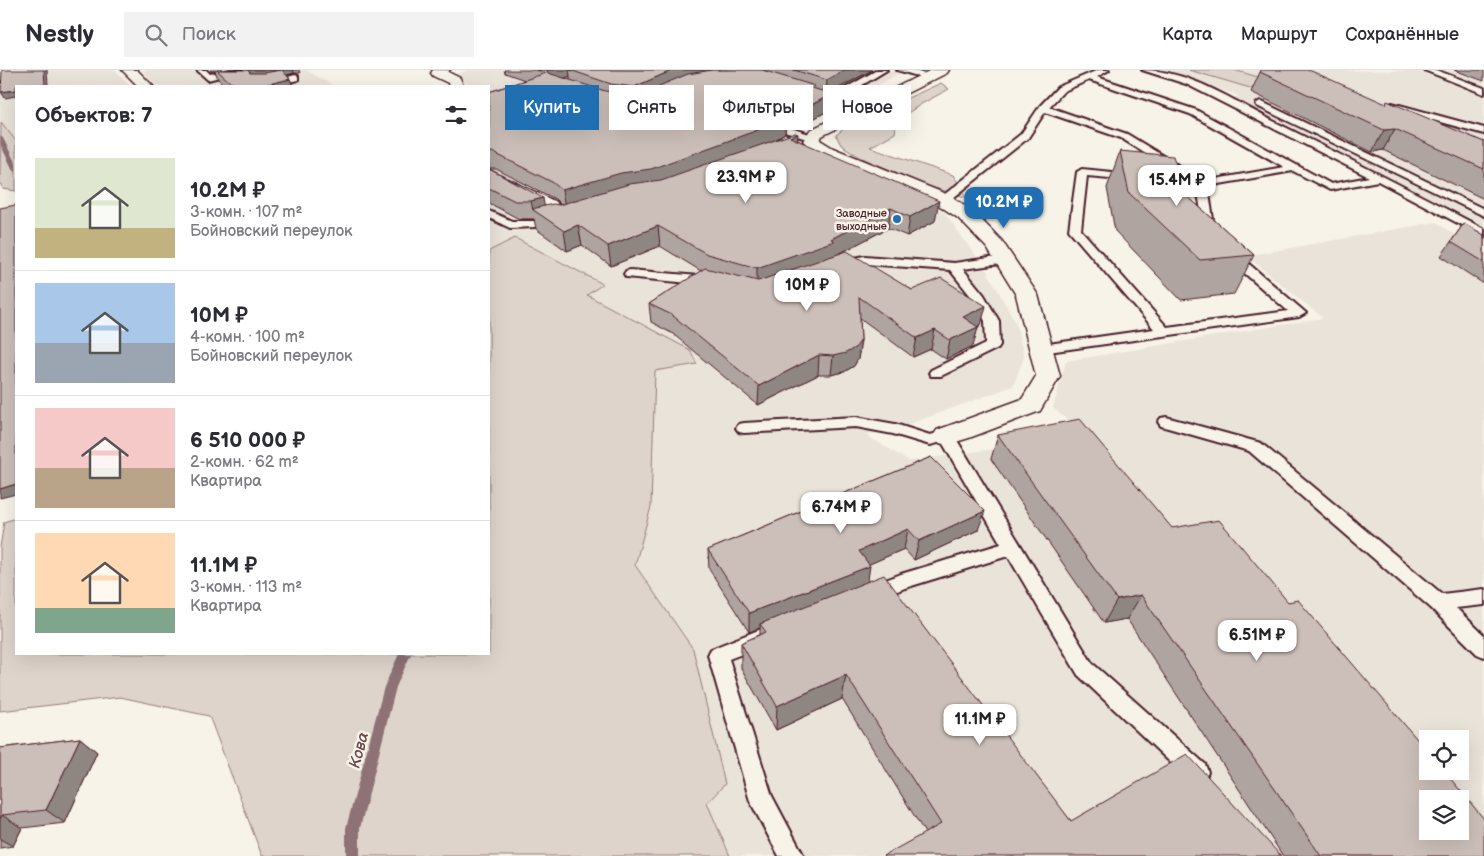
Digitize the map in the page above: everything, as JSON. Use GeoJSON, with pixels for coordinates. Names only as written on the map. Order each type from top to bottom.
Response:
{"type":"FeatureCollection","features":[{"type":"Feature","properties":{"kind":"street"},"geometry":{"type":"LineString","coordinates":[[129,70],[145,85]]}},
{"type":"Feature","properties":{"kind":"street"},"geometry":{"type":"LineString","coordinates":[[443,70],[438,72],[455,81],[456,85]]}},
{"type":"Feature","properties":{"kind":"street"},"geometry":{"type":"LineString","coordinates":[[911,86],[936,74]]}},
{"type":"Feature","properties":{"kind":"street"},"geometry":{"type":"LineString","coordinates":[[780,148],[812,139],[816,133],[823,130]]}},
{"type":"Feature","properties":{"kind":"street"},"geometry":{"type":"LineString","coordinates":[[812,139],[827,152],[944,200],[965,214],[994,245],[1027,295],[1048,376],[1031,405],[946,436]]}},
{"type":"Feature","properties":{"kind":"street"},"geometry":{"type":"LineString","coordinates":[[490,176],[547,205],[562,217],[595,206]]}},
{"type":"Feature","properties":{"kind":"lane"},"geometry":{"type":"LineString","coordinates":[[201,70],[208,77],[242,70]]}},
{"type":"Feature","properties":{"kind":"lane"},"geometry":{"type":"LineString","coordinates":[[856,85],[883,70]]}},
{"type":"Feature","properties":{"kind":"lane"},"geometry":{"type":"LineString","coordinates":[[901,70],[936,74]]}},
{"type":"Feature","properties":{"kind":"lane"},"geometry":{"type":"LineString","coordinates":[[944,200],[1025,136],[1043,108],[1062,89],[1106,70]]}},
{"type":"Feature","properties":{"kind":"lane"},"geometry":{"type":"LineString","coordinates":[[1146,70],[1190,82],[1380,178],[1484,234]]}},
{"type":"Feature","properties":{"kind":"lane"},"geometry":{"type":"LineString","coordinates":[[1428,70],[1484,91]]}},
{"type":"Feature","properties":{"kind":"lane"},"geometry":{"type":"LineString","coordinates":[[264,85],[295,78]]}},
{"type":"Feature","properties":{"kind":"lane"},"geometry":{"type":"LineString","coordinates":[[1089,78],[1194,112],[1330,187],[1380,178]]}},
{"type":"Feature","properties":{"kind":"lane"},"geometry":{"type":"LineString","coordinates":[[1378,102],[1483,129]]}},
{"type":"Feature","properties":{"kind":"lane"},"geometry":{"type":"LineString","coordinates":[[1260,104],[1484,213]]}},
{"type":"Feature","properties":{"kind":"lane"},"geometry":{"type":"LineString","coordinates":[[1041,349],[1299,313],[1210,237],[1202,184],[1124,136],[1043,108]]}},
{"type":"Feature","properties":{"kind":"lane"},"geometry":{"type":"LineString","coordinates":[[785,130],[812,139]]}},
{"type":"Feature","properties":{"kind":"lane"},"geometry":{"type":"LineString","coordinates":[[1164,332],[1075,230],[1082,172],[1202,184],[1294,168]]}},
{"type":"Feature","properties":{"kind":"lane"},"geometry":{"type":"LineString","coordinates":[[490,215],[510,225],[535,224],[562,217]]}},
{"type":"Feature","properties":{"kind":"lane"},"geometry":{"type":"LineString","coordinates":[[830,268],[849,262],[865,260],[954,267],[1004,260]]}},
{"type":"Feature","properties":{"kind":"lane"},"geometry":{"type":"LineString","coordinates":[[936,373],[993,345],[992,321],[979,298],[954,267]]}},
{"type":"Feature","properties":{"kind":"lane"},"geometry":{"type":"LineString","coordinates":[[630,274],[714,281],[722,284]]}},
{"type":"Feature","properties":{"kind":"lane"},"geometry":{"type":"LineString","coordinates":[[744,428],[856,422],[895,429],[930,440],[946,436],[1085,669],[1198,772],[1210,787]]}},
{"type":"Feature","properties":{"kind":"lane"},"geometry":{"type":"LineString","coordinates":[[1166,422],[1255,447],[1438,602],[1484,648]]}},
{"type":"Feature","properties":{"kind":"lane"},"geometry":{"type":"LineString","coordinates":[[855,600],[901,582],[1013,548]]}},
{"type":"Feature","properties":{"kind":"lane"},"geometry":{"type":"LineString","coordinates":[[1438,602],[1484,597]]}},
{"type":"Feature","properties":{"kind":"lane"},"geometry":{"type":"LineString","coordinates":[[782,630],[718,655],[762,801],[792,856]]}},
{"type":"Feature","properties":{"kind":"shaded area"},"geometry":{"type":"Polygon","coordinates":[[[0,70],[115,70],[130,85],[15,85],[15,140],[0,122],[0,70]]]}},
{"type":"Feature","properties":{"kind":"shaded area"},"geometry":{"type":"Polygon","coordinates":[[[141,70],[306,70],[332,85],[157,85],[141,70]]]}},
{"type":"Feature","properties":{"kind":"shaded area"},"geometry":{"type":"Polygon","coordinates":[[[468,70],[906,70],[878,85],[823,85],[823,114],[813,119],[813,85],[704,85],[704,97],[694,100],[694,85],[609,85],[609,130],[694,130],[694,124],[704,126],[704,130],[729,130],[781,139],[944,212],[987,271],[1016,323],[1024,357],[1013,386],[907,425],[866,435],[909,461],[1086,436],[1053,408],[1066,361],[1323,318],[1246,256],[1436,222],[1484,255],[1484,856],[730,856],[707,803],[693,649],[635,565],[651,507],[655,371],[697,364],[689,350],[586,294],[603,283],[515,238],[490,250],[490,85],[470,85],[452,76],[468,70]]]}},
{"type":"Feature","properties":{"kind":"shaded area"},"geometry":{"type":"Polygon","coordinates":[[[1162,70],[1484,71],[1484,230],[1235,101],[1237,95],[1162,70]]]}},
{"type":"Feature","properties":{"kind":"shaded area"},"geometry":{"type":"Polygon","coordinates":[[[1189,70],[1234,70],[1275,82],[1257,90],[1189,70]]]}},
{"type":"Feature","properties":{"kind":"shaded area"},"geometry":{"type":"Polygon","coordinates":[[[941,83],[949,89],[911,111],[911,97],[941,83]]]}},
{"type":"Feature","properties":{"kind":"shaded area"},"geometry":{"type":"Polygon","coordinates":[[[1,122],[15,140],[15,191],[3,189],[2,184],[0,184],[1,122]]]}},
{"type":"Feature","properties":{"kind":"shaded area"},"geometry":{"type":"Polygon","coordinates":[[[842,130],[895,130],[895,133],[870,147],[953,175],[968,198],[928,186],[860,157],[841,145],[836,135],[842,130]]]}},
{"type":"Feature","properties":{"kind":"shaded area"},"geometry":{"type":"Polygon","coordinates":[[[515,238],[603,284],[587,295],[690,350],[697,364],[655,371],[651,507],[635,565],[693,649],[725,784],[707,803],[730,856],[262,856],[209,716],[120,697],[0,711],[0,548],[4,522],[15,518],[15,655],[490,655],[490,250],[515,238]]]}},
{"type":"Feature","properties":{"kind":"building"},"geometry":{"type":"Polygon","coordinates":[[[2,70],[44,70],[45,85],[15,85],[15,90],[1,92],[2,70]]]}},
{"type":"Feature","properties":{"kind":"building"},"geometry":{"type":"Polygon","coordinates":[[[217,70],[248,70],[250,73],[264,73],[282,70],[290,79],[264,85],[231,83],[217,70]]]}},
{"type":"Feature","properties":{"kind":"building"},"geometry":{"type":"Polygon","coordinates":[[[537,70],[547,70],[548,73],[586,85],[510,85],[546,73],[537,70]]]}},
{"type":"Feature","properties":{"kind":"building"},"geometry":{"type":"Polygon","coordinates":[[[570,70],[673,70],[639,85],[611,84],[570,70]]]}},
{"type":"Feature","properties":{"kind":"building"},"geometry":{"type":"Polygon","coordinates":[[[712,70],[762,70],[812,85],[704,85],[704,130],[758,130],[651,169],[621,173],[562,190],[552,182],[490,152],[490,92],[505,87],[505,130],[599,130],[599,89],[609,92],[609,130],[694,130],[694,85],[662,85],[688,74],[712,70]]]}},
{"type":"Feature","properties":{"kind":"building"},"geometry":{"type":"Polygon","coordinates":[[[794,70],[845,70],[827,80],[794,70]]]}},
{"type":"Feature","properties":{"kind":"building"},"geometry":{"type":"Polygon","coordinates":[[[1261,70],[1309,70],[1386,104],[1387,101],[1484,142],[1484,169],[1395,129],[1384,130],[1260,72],[1261,70]]]}},
{"type":"Feature","properties":{"kind":"building"},"geometry":{"type":"Polygon","coordinates":[[[813,88],[823,91],[823,99],[813,104],[813,88]]]}},
{"type":"Feature","properties":{"kind":"building"},"geometry":{"type":"Polygon","coordinates":[[[795,133],[798,134],[790,137],[939,201],[910,217],[891,208],[831,239],[834,241],[757,268],[707,254],[658,226],[608,246],[578,225],[564,231],[532,209],[553,204],[559,205],[629,184],[661,180],[795,133]]]}},
{"type":"Feature","properties":{"kind":"building"},"geometry":{"type":"Polygon","coordinates":[[[1120,151],[1173,156],[1187,196],[1254,255],[1200,260],[1129,193],[1120,151]]]}},
{"type":"Feature","properties":{"kind":"building"},"geometry":{"type":"Polygon","coordinates":[[[490,170],[543,198],[531,201],[515,201],[490,188],[490,170]]]}},
{"type":"Feature","properties":{"kind":"building"},"geometry":{"type":"Polygon","coordinates":[[[15,205],[15,484],[0,489],[0,208],[15,205]]]}},
{"type":"Feature","properties":{"kind":"building"},"geometry":{"type":"Polygon","coordinates":[[[1464,223],[1484,235],[1484,262],[1451,242],[1464,223]]]}},
{"type":"Feature","properties":{"kind":"building"},"geometry":{"type":"Polygon","coordinates":[[[847,251],[912,290],[941,278],[986,306],[963,317],[978,327],[950,340],[935,330],[917,338],[859,297],[861,340],[856,347],[846,353],[833,356],[819,355],[759,386],[672,315],[649,304],[705,268],[758,281],[847,251]]]}},
{"type":"Feature","properties":{"kind":"building"},"geometry":{"type":"Polygon","coordinates":[[[1080,419],[1172,528],[1219,520],[1288,602],[1298,600],[1419,741],[1419,780],[1452,780],[1460,790],[1419,790],[1419,840],[1469,840],[1469,801],[1484,819],[1484,856],[1321,856],[1141,595],[1117,600],[998,435],[1080,419]]]}},
{"type":"Feature","properties":{"kind":"building"},"geometry":{"type":"Polygon","coordinates":[[[931,457],[985,511],[919,541],[908,529],[859,551],[870,566],[749,613],[708,550],[931,457]]]}},
{"type":"Feature","properties":{"kind":"building"},"geometry":{"type":"Polygon","coordinates":[[[884,575],[1071,821],[1187,754],[1281,856],[883,856],[941,824],[846,675],[777,706],[741,643],[766,632],[760,624],[884,575]]]}},
{"type":"Feature","properties":{"kind":"building"},"geometry":{"type":"Polygon","coordinates":[[[80,738],[46,810],[2,815],[0,819],[0,748],[80,738]]]}},
{"type":"Feature","properties":{"kind":"waterway","name":"Кова"},"geometry":{"type":"LineString","coordinates":[[0,138],[15,168]]}},
{"type":"Feature","properties":{"kind":"waterway","name":"Кова"},"geometry":{"type":"LineString","coordinates":[[353,856],[353,828],[390,687],[405,655]]}},
{"type":"Feature","properties":{"kind":"place","name":"Заводные выходные"},"geometry":{"type":"Point","coordinates":[897,219]}}]}
